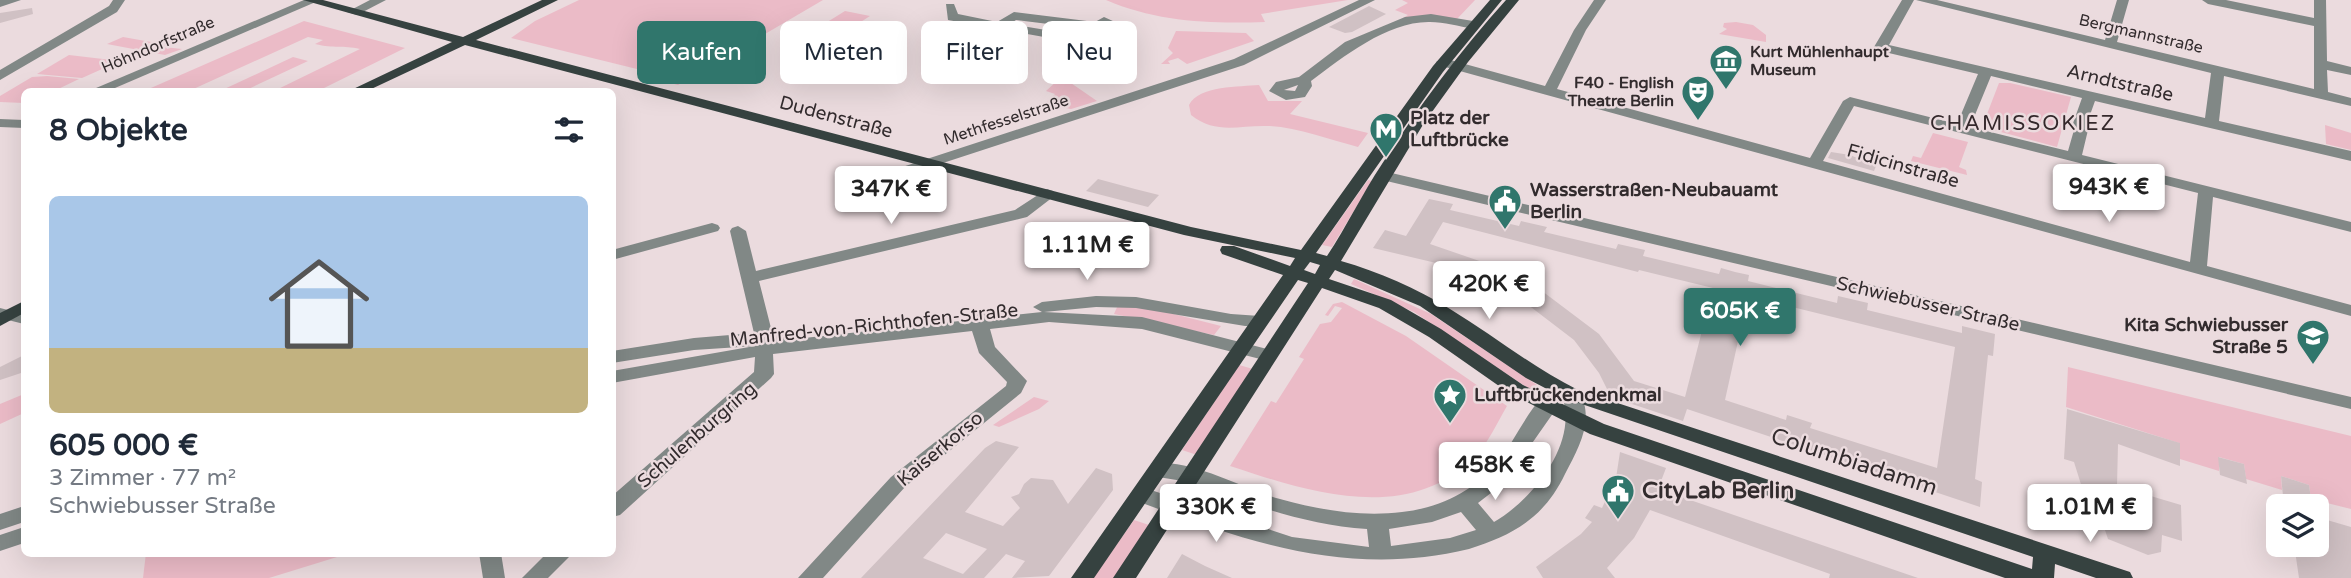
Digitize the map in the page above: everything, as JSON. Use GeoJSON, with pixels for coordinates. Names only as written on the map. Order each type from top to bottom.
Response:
{"type":"FeatureCollection","features":[{"type":"Feature","properties":{"kind":"main road","name":"Dudenstraße"},"geometry":{"type":"LineString","coordinates":[[310,0],[1190,232],[1210,244],[1298,264]]}},
{"type":"Feature","properties":{"kind":"main road"},"geometry":{"type":"LineString","coordinates":[[364,88],[466,41],[491,34],[509,20],[552,0]]}},
{"type":"Feature","properties":{"kind":"main road"},"geometry":{"type":"LineString","coordinates":[[1124,578],[1359,220],[1473,25],[1496,0]]}},
{"type":"Feature","properties":{"kind":"main road"},"geometry":{"type":"LineString","coordinates":[[1083,578],[1298,264],[1365,172],[1451,64],[1513,0]]}},
{"type":"Feature","properties":{"kind":"main road"},"geometry":{"type":"LineString","coordinates":[[376,88],[388,79]]}},
{"type":"Feature","properties":{"kind":"main road"},"geometry":{"type":"LineString","coordinates":[[1365,172],[1383,176]]}},
{"type":"Feature","properties":{"kind":"main road"},"geometry":{"type":"LineString","coordinates":[[1298,264],[1390,284],[1428,304],[1522,368],[1566,392]]}},
{"type":"Feature","properties":{"kind":"main road"},"geometry":{"type":"LineString","coordinates":[[1324,271],[1360,293],[1407,315],[1489,372],[1578,421],[1665,454],[2031,578]]}},
{"type":"Feature","properties":{"kind":"main road","name":"Columbiadamm"},"geometry":{"type":"LineString","coordinates":[[1566,392],[2122,578]]}},
{"type":"Feature","properties":{"kind":"main road"},"geometry":{"type":"LineString","coordinates":[[2043,578],[2044,552]]}},
{"type":"Feature","properties":{"kind":"street"},"geometry":{"type":"LineString","coordinates":[[0,3],[15,0]]}},
{"type":"Feature","properties":{"kind":"street","name":"Höhndorfstraße"},"geometry":{"type":"LineString","coordinates":[[103,88],[310,0]]}},
{"type":"Feature","properties":{"kind":"street"},"geometry":{"type":"LineString","coordinates":[[353,12],[380,0]]}},
{"type":"Feature","properties":{"kind":"street","name":"Methfesselstraße"},"geometry":{"type":"LineString","coordinates":[[892,175],[1239,62],[1369,0]]}},
{"type":"Feature","properties":{"kind":"street"},"geometry":{"type":"LineString","coordinates":[[1550,89],[1600,0]]}},
{"type":"Feature","properties":{"kind":"street","name":"Arndtstraße"},"geometry":{"type":"LineString","coordinates":[[1908,0],[1881,47],[2351,156]]}},
{"type":"Feature","properties":{"kind":"street","name":"Bergmannstraße"},"geometry":{"type":"LineString","coordinates":[[1922,0],[2351,102]]}},
{"type":"Feature","properties":{"kind":"street"},"geometry":{"type":"LineString","coordinates":[[2110,44],[2123,0]]}},
{"type":"Feature","properties":{"kind":"street"},"geometry":{"type":"LineString","coordinates":[[2208,0],[2320,23]]}},
{"type":"Feature","properties":{"kind":"street"},"geometry":{"type":"LineString","coordinates":[[2320,0],[2321,95]]}},
{"type":"Feature","properties":{"kind":"street"},"geometry":{"type":"LineString","coordinates":[[0,65],[96,9],[119,1]]}},
{"type":"Feature","properties":{"kind":"street"},"geometry":{"type":"LineString","coordinates":[[0,76],[113,9],[119,1]]}},
{"type":"Feature","properties":{"kind":"street"},"geometry":{"type":"LineString","coordinates":[[950,7],[952,17],[973,21]]}},
{"type":"Feature","properties":{"kind":"street"},"geometry":{"type":"LineString","coordinates":[[1006,21],[1014,16],[1056,21]]}},
{"type":"Feature","properties":{"kind":"street"},"geometry":{"type":"LineString","coordinates":[[1304,80],[1350,45],[1409,20],[1431,18],[1473,25]]}},
{"type":"Feature","properties":{"kind":"street","name":"Fidicinstraße"},"geometry":{"type":"LineString","coordinates":[[1451,64],[1815,162],[2351,312]]}},
{"type":"Feature","properties":{"kind":"street"},"geometry":{"type":"LineString","coordinates":[[2321,64],[2351,71]]}},
{"type":"Feature","properties":{"kind":"street"},"geometry":{"type":"LineString","coordinates":[[2211,124],[2218,70]]}},
{"type":"Feature","properties":{"kind":"street"},"geometry":{"type":"LineString","coordinates":[[1962,129],[1986,71]]}},
{"type":"Feature","properties":{"kind":"street"},"geometry":{"type":"LineString","coordinates":[[2074,157],[2081,130],[2079,126],[2090,95]]}},
{"type":"Feature","properties":{"kind":"street"},"geometry":{"type":"LineString","coordinates":[[1815,162],[1850,101],[2351,227]]}},
{"type":"Feature","properties":{"kind":"street"},"geometry":{"type":"LineString","coordinates":[[0,123],[21,124]]}},
{"type":"Feature","properties":{"kind":"street","name":"Schwiebusser Straße"},"geometry":{"type":"LineString","coordinates":[[1383,176],[2351,403]]}},
{"type":"Feature","properties":{"kind":"street"},"geometry":{"type":"LineString","coordinates":[[2197,268],[2206,191]]}},
{"type":"Feature","properties":{"kind":"street"},"geometry":{"type":"LineString","coordinates":[[749,278],[1021,214],[1047,194]]}},
{"type":"Feature","properties":{"kind":"street"},"geometry":{"type":"LineString","coordinates":[[616,254],[712,228]]}},
{"type":"Feature","properties":{"kind":"street","name":"Schulenburgring"},"geometry":{"type":"LineString","coordinates":[[616,506],[757,383],[765,373],[764,344],[738,231]]}},
{"type":"Feature","properties":{"kind":"street","name":"Manfred-von-Richthofen-Straße"},"geometry":{"type":"LineString","coordinates":[[616,357],[764,344],[977,319],[1049,317],[1151,304],[1223,320],[1260,321]]}},
{"type":"Feature","properties":{"kind":"street","name":"Manfred-von-Richthofen-Straße"},"geometry":{"type":"LineString","coordinates":[[1109,310],[1268,355]]}},
{"type":"Feature","properties":{"kind":"street","name":"Kaiserkorso"},"geometry":{"type":"LineString","coordinates":[[810,578],[898,482],[1014,389],[1017,381],[986,349],[977,319]]}},
{"type":"Feature","properties":{"kind":"street","name":"Manfred-von-Richthofen-Straße"},"geometry":{"type":"LineString","coordinates":[[616,376],[764,344]]}},
{"type":"Feature","properties":{"kind":"street"},"geometry":{"type":"LineString","coordinates":[[1142,495],[1294,548],[1347,557],[1381,558],[1434,550],[1492,534],[1526,513],[1550,485],[1578,421],[1566,392],[1545,405],[1500,473],[1464,501],[1428,515],[1377,522],[1297,511],[1192,476],[1159,470]]}},
{"type":"Feature","properties":{"kind":"street"},"geometry":{"type":"LineString","coordinates":[[1464,501],[1492,534]]}},
{"type":"Feature","properties":{"kind":"street"},"geometry":{"type":"LineString","coordinates":[[0,522],[21,515]]}},
{"type":"Feature","properties":{"kind":"street"},"geometry":{"type":"LineString","coordinates":[[1377,522],[1381,558]]}},
{"type":"Feature","properties":{"kind":"street"},"geometry":{"type":"LineString","coordinates":[[0,544],[21,536]]}},
{"type":"Feature","properties":{"kind":"street"},"geometry":{"type":"LineString","coordinates":[[491,557],[494,578]]}},
{"type":"Feature","properties":{"kind":"street"},"geometry":{"type":"LineString","coordinates":[[533,578],[557,557]]}},
{"type":"Feature","properties":{"kind":"shaded area"},"geometry":{"type":"Polygon","coordinates":[[[579,0],[823,0],[787,21],[780,21],[780,25],[766,33],[766,21],[637,21],[637,69],[511,38],[535,21],[579,0]]]}},
{"type":"Feature","properties":{"kind":"shaded area"},"geometry":{"type":"Polygon","coordinates":[[[1106,0],[1348,0],[1261,14],[1265,22],[1245,23],[1164,17],[1106,0]]]}},
{"type":"Feature","properties":{"kind":"shaded area"},"geometry":{"type":"Polygon","coordinates":[[[1402,0],[1475,0],[1457,19],[1403,18],[1408,15],[1395,10],[1408,3],[1402,0]]]}},
{"type":"Feature","properties":{"kind":"shaded area"},"geometry":{"type":"Polygon","coordinates":[[[845,11],[870,16],[862,21],[829,21],[845,11]]]}},
{"type":"Feature","properties":{"kind":"shaded area"},"geometry":{"type":"Polygon","coordinates":[[[304,21],[405,48],[324,88],[280,88],[360,49],[315,44],[323,40],[308,37],[196,88],[151,88],[304,21]]]}},
{"type":"Feature","properties":{"kind":"shaded area"},"geometry":{"type":"Polygon","coordinates":[[[1724,23],[1753,25],[1766,35],[1766,42],[1719,34],[1727,29],[1723,27],[1724,23]]]}},
{"type":"Feature","properties":{"kind":"shaded area"},"geometry":{"type":"Polygon","coordinates":[[[1176,31],[1246,33],[1254,41],[1187,64],[1178,58],[1168,61],[1170,64],[1161,64],[1173,53],[1168,48],[1176,31]]]}},
{"type":"Feature","properties":{"kind":"shaded area"},"geometry":{"type":"Polygon","coordinates":[[[123,37],[182,49],[165,55],[107,44],[123,37]]]}},
{"type":"Feature","properties":{"kind":"shaded area"},"geometry":{"type":"Polygon","coordinates":[[[69,55],[120,61],[82,78],[37,74],[69,55]]]}},
{"type":"Feature","properties":{"kind":"shaded area"},"geometry":{"type":"Polygon","coordinates":[[[293,57],[308,61],[250,88],[226,88],[293,57]]]}},
{"type":"Feature","properties":{"kind":"shaded area"},"geometry":{"type":"Polygon","coordinates":[[[32,77],[79,79],[60,88],[21,88],[21,103],[0,102],[0,96],[32,77]]]}},
{"type":"Feature","properties":{"kind":"shaded area"},"geometry":{"type":"Polygon","coordinates":[[[1999,83],[2071,97],[2057,147],[1982,127],[1999,83]]]}},
{"type":"Feature","properties":{"kind":"shaded area"},"geometry":{"type":"Polygon","coordinates":[[[1054,84],[1072,84],[1097,101],[1071,109],[1045,104],[1055,94],[1046,91],[1054,84]]]}},
{"type":"Feature","properties":{"kind":"shaded area"},"geometry":{"type":"Polygon","coordinates":[[[1259,85],[1268,101],[1302,101],[1290,114],[1368,133],[1358,147],[1279,127],[1219,127],[1191,115],[1189,105],[1201,94],[1221,88],[1259,85]]]}},
{"type":"Feature","properties":{"kind":"shaded area"},"geometry":{"type":"Polygon","coordinates":[[[2325,125],[2351,133],[2351,150],[2326,144],[2325,125]]]}},
{"type":"Feature","properties":{"kind":"shaded area"},"geometry":{"type":"Polygon","coordinates":[[[1933,133],[1968,142],[1959,167],[1966,170],[1967,175],[1911,161],[1913,156],[1921,158],[1933,133]]]}},
{"type":"Feature","properties":{"kind":"shaded area"},"geometry":{"type":"Polygon","coordinates":[[[1368,180],[1372,181],[1332,247],[1322,245],[1368,180]]]}},
{"type":"Feature","properties":{"kind":"shaded area"},"geometry":{"type":"Polygon","coordinates":[[[1354,279],[1431,314],[1537,385],[1531,390],[1414,312],[1351,284],[1354,279]]]}},
{"type":"Feature","properties":{"kind":"shaded area"},"geometry":{"type":"Polygon","coordinates":[[[1342,302],[1406,336],[1507,406],[1480,451],[1448,478],[1419,491],[1388,497],[1357,497],[1324,493],[1230,466],[1271,401],[1276,403],[1304,359],[1299,357],[1320,324],[1331,322],[1342,308],[1335,306],[1328,316],[1325,315],[1333,304],[1342,302]]]}},
{"type":"Feature","properties":{"kind":"shaded area"},"geometry":{"type":"Polygon","coordinates":[[[1118,305],[1158,310],[1221,326],[1214,335],[1114,314],[1118,305]]]}},
{"type":"Feature","properties":{"kind":"shaded area"},"geometry":{"type":"Polygon","coordinates":[[[1239,365],[1253,369],[1197,455],[1182,450],[1239,365]]]}},
{"type":"Feature","properties":{"kind":"shaded area"},"geometry":{"type":"Polygon","coordinates":[[[2068,367],[2351,436],[2351,509],[2329,504],[2329,494],[2310,494],[2309,485],[2281,476],[2282,490],[2246,479],[2244,464],[2219,457],[2219,471],[2180,459],[2179,443],[2066,407],[2068,367]]]}},
{"type":"Feature","properties":{"kind":"shaded area"},"geometry":{"type":"Polygon","coordinates":[[[21,395],[21,414],[0,424],[0,404],[21,395]]]}},
{"type":"Feature","properties":{"kind":"shaded area"},"geometry":{"type":"Polygon","coordinates":[[[1034,397],[1049,401],[1039,409],[999,427],[993,425],[1034,397]]]}},
{"type":"Feature","properties":{"kind":"shaded area"},"geometry":{"type":"Polygon","coordinates":[[[1134,520],[1149,525],[1114,578],[1093,578],[1134,520]]]}},
{"type":"Feature","properties":{"kind":"shaded area"},"geometry":{"type":"Polygon","coordinates":[[[146,557],[337,557],[269,578],[143,578],[146,557]]]}},
{"type":"Feature","properties":{"kind":"building"},"geometry":{"type":"Polygon","coordinates":[[[1369,6],[1386,14],[1352,32],[1345,33],[1329,27],[1369,6]]]}},
{"type":"Feature","properties":{"kind":"building"},"geometry":{"type":"Polygon","coordinates":[[[32,8],[33,14],[0,23],[0,13],[32,8]]]}},
{"type":"Feature","properties":{"kind":"building"},"geometry":{"type":"Polygon","coordinates":[[[1831,152],[1850,155],[1876,166],[1874,171],[1828,158],[1831,152]]]}},
{"type":"Feature","properties":{"kind":"building"},"geometry":{"type":"Polygon","coordinates":[[[1098,179],[1159,195],[1148,207],[1086,191],[1098,179]]]}},
{"type":"Feature","properties":{"kind":"building"},"geometry":{"type":"Polygon","coordinates":[[[1429,199],[1453,204],[1450,210],[1519,226],[1521,221],[1547,227],[1544,232],[1616,249],[1618,244],[1645,250],[1643,256],[1719,274],[1721,268],[1749,275],[1748,281],[1837,303],[1838,296],[1868,303],[1867,310],[1962,333],[1962,326],[1995,334],[1993,356],[1988,355],[1975,479],[1982,482],[1980,507],[1687,409],[1683,421],[1611,397],[1599,373],[1574,340],[1519,298],[1453,267],[1373,248],[1385,230],[1406,236],[1429,199]],[[1443,222],[1430,244],[1491,265],[1538,288],[1599,334],[1634,381],[1685,397],[1713,288],[1639,270],[1638,272],[1443,222]],[[1748,296],[1725,400],[1786,420],[1787,415],[1812,423],[1810,428],[1937,468],[1955,347],[1748,296]]]}},
{"type":"Feature","properties":{"kind":"building"},"geometry":{"type":"Polygon","coordinates":[[[21,356],[21,373],[0,380],[0,367],[21,356]]]}},
{"type":"Feature","properties":{"kind":"building"},"geometry":{"type":"Polygon","coordinates":[[[2067,409],[2180,443],[2180,466],[2118,444],[2117,486],[2181,505],[2182,541],[2162,535],[2161,552],[2148,555],[2108,539],[2101,518],[2111,499],[2084,494],[2074,462],[2064,459],[2067,409]]]}},
{"type":"Feature","properties":{"kind":"building"},"geometry":{"type":"Polygon","coordinates":[[[996,441],[1019,447],[965,512],[1003,526],[1020,508],[1011,497],[1019,494],[1031,478],[1053,480],[1068,504],[1096,468],[1112,474],[1113,490],[1049,576],[1012,578],[1025,561],[1006,554],[984,578],[861,578],[985,448],[996,441]],[[946,533],[923,558],[963,574],[987,549],[946,533]]]}},
{"type":"Feature","properties":{"kind":"building"},"geometry":{"type":"Polygon","coordinates":[[[1620,452],[1666,468],[1658,489],[1918,578],[1829,578],[1830,574],[1650,510],[1634,538],[1607,568],[1615,578],[1543,578],[1536,567],[1581,534],[1592,522],[1585,518],[1594,505],[1602,508],[1616,478],[1620,452]]]}},
{"type":"Feature","properties":{"kind":"building"},"geometry":{"type":"Polygon","coordinates":[[[2218,457],[2244,464],[2247,484],[2220,475],[2218,457]]]}},
{"type":"Feature","properties":{"kind":"building"},"geometry":{"type":"Polygon","coordinates":[[[2281,476],[2309,485],[2310,494],[2283,494],[2281,476]]]}},
{"type":"Feature","properties":{"kind":"building"},"geometry":{"type":"Polygon","coordinates":[[[2329,521],[2351,527],[2351,578],[2299,578],[2296,557],[2329,557],[2329,521]]]}},
{"type":"Feature","properties":{"kind":"building"},"geometry":{"type":"Polygon","coordinates":[[[1182,554],[1205,566],[1232,578],[1167,578],[1182,554]]]}},
{"type":"Feature","properties":{"kind":"place","name":"Kurt Mühlenhaupt Museum"},"geometry":{"type":"Point","coordinates":[1726,91]}},
{"type":"Feature","properties":{"kind":"place","name":"F40 - English Theatre Berlin"},"geometry":{"type":"Point","coordinates":[1698,122]}},
{"type":"Feature","properties":{"kind":"place","name":"Platz der Luftbrücke"},"geometry":{"type":"Point","coordinates":[1386,159]}},
{"type":"Feature","properties":{"kind":"place","name":"Wasserstraßen-Neubauamt Berlin"},"geometry":{"type":"Point","coordinates":[1505,231]}},
{"type":"Feature","properties":{"kind":"place","name":"Kita Schwiebusser Straße 5"},"geometry":{"type":"Point","coordinates":[2313,366]}},
{"type":"Feature","properties":{"kind":"place","name":"Luftbrückendenkmal"},"geometry":{"type":"Point","coordinates":[1450,425]}},
{"type":"Feature","properties":{"kind":"place","name":"CityLab Berlin"},"geometry":{"type":"Point","coordinates":[1618,521]}},
{"type":"Feature","properties":{"kind":"district","name":"CHAMISSOKIEZ"},"geometry":{"type":"Point","coordinates":[2023,123]}}]}
